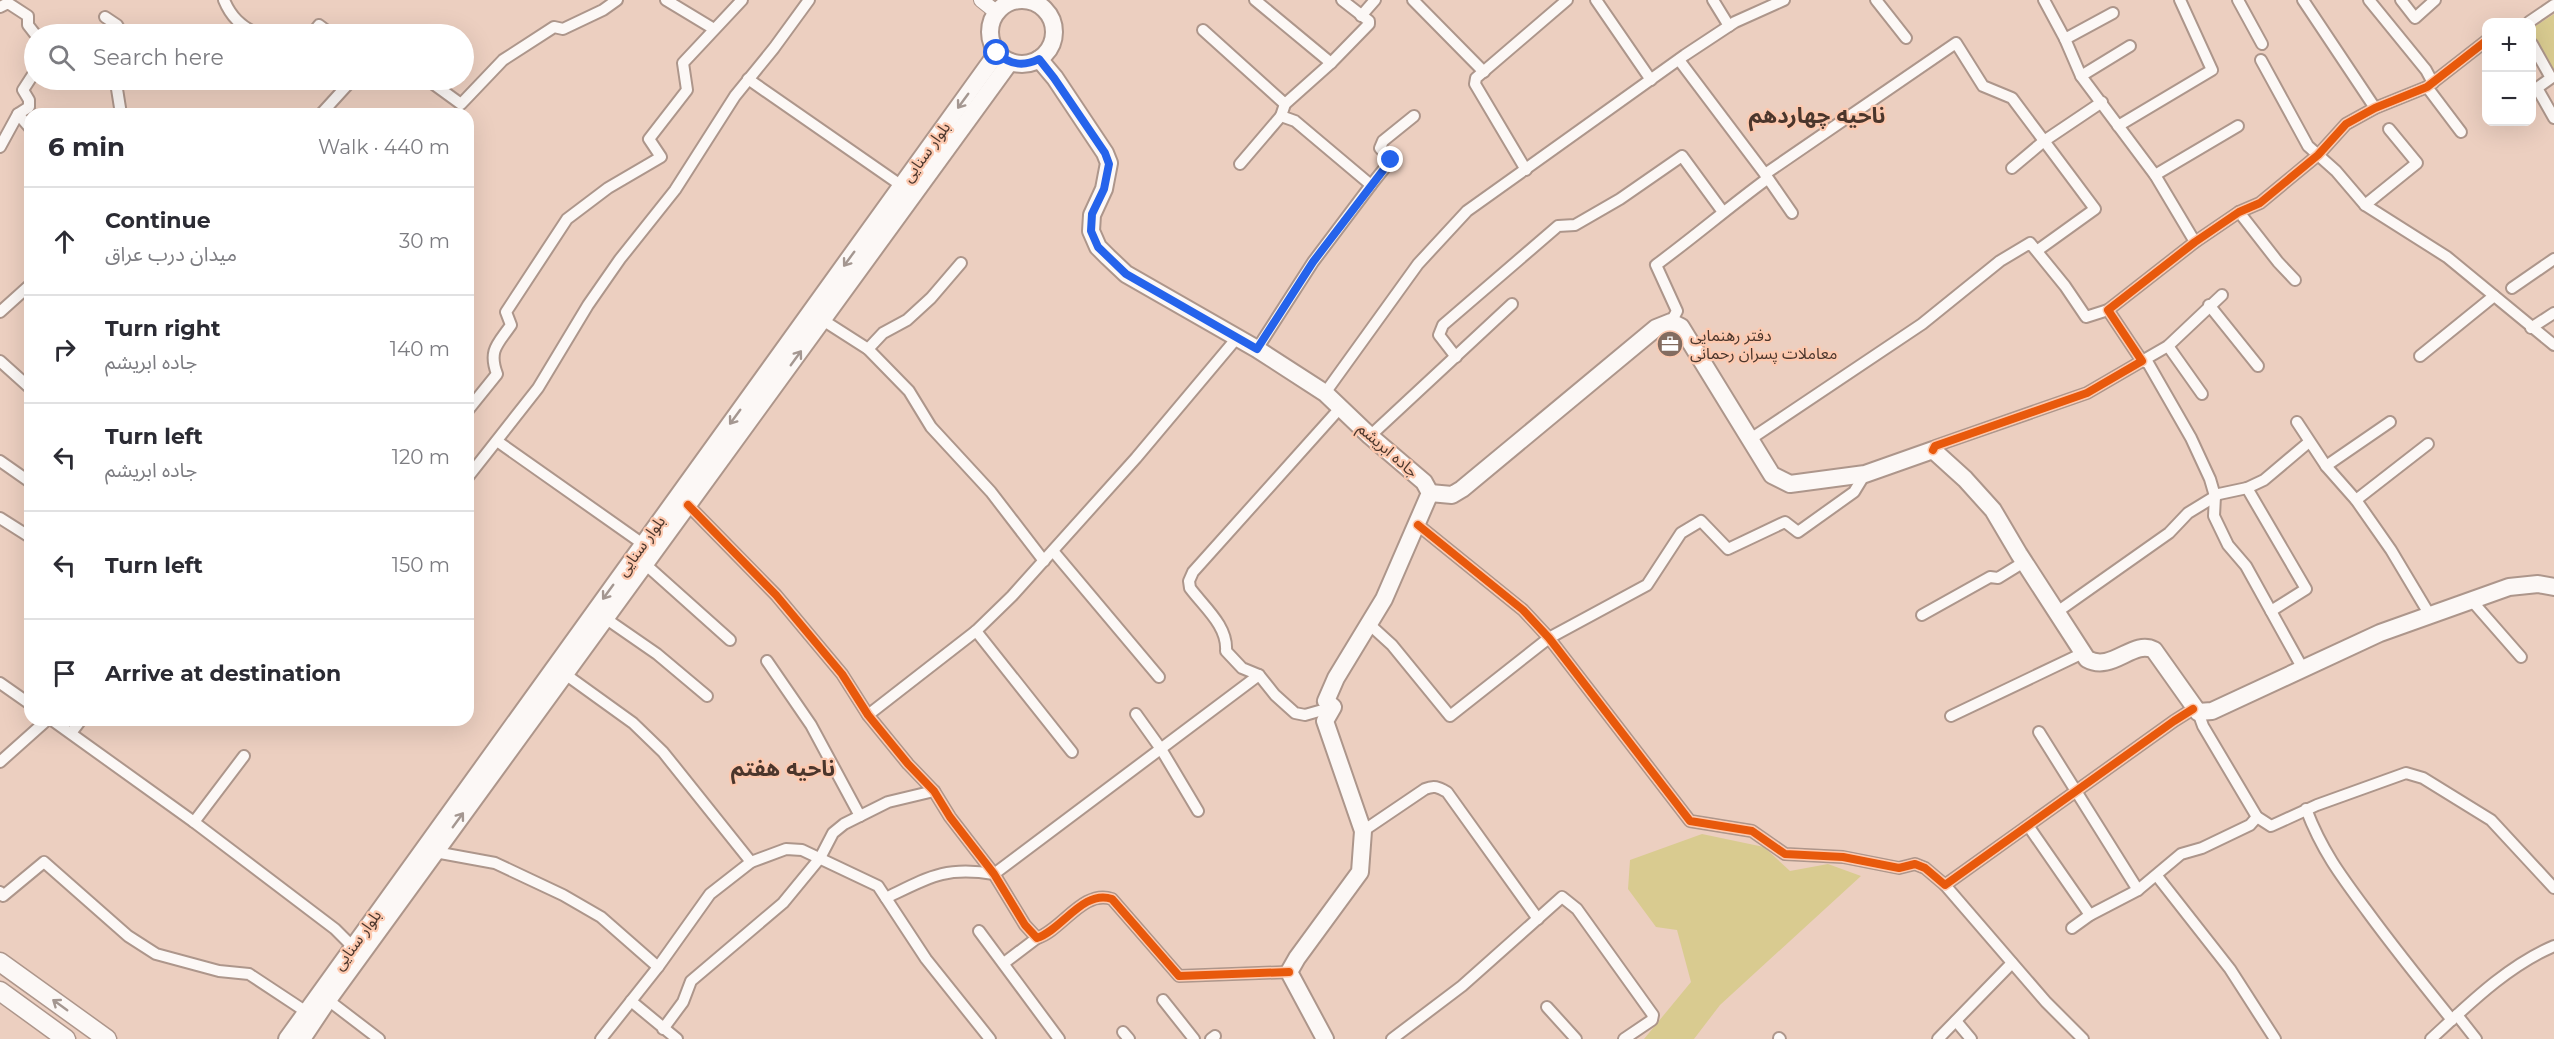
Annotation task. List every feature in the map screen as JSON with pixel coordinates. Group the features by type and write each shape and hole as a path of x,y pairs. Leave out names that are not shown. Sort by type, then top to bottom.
{"main road":[{"path":"1017,0 1041,3 1053,24 1053,40 1050,48 1039,59 1025,64 1003,58 990,37 992,20 996,12 1017,0"},
{"name":"بلوار سنایی","path":"287,1039 643,544 817,317 902,186 1003,58"},
{"name":"بلوار سنایی","path":"302,1039 645,564 817,317 1003,58"},
{"name":"جاده ابریشم","path":"1039,59 1105,153 1109,164 1104,189 1092,214 1091,231 1098,247 1126,274 1257,349 1325,393 1370,436 1424,482 1430,493 1384,599 1336,678 1326,701 1333,707 1324,721 1363,831 1360,872 1296,958 1289,972"},
{"path":"1430,493 1452,495 1462,489 1656,328 1671,322 1681,327 1772,475 1790,484 1865,474 1933,450 1965,479 1993,510 2084,653 2095,663 2110,662 2149,647 2154,650 2195,711 2212,711 2380,633 2431,617 2509,587 2538,584 2554,587"},
{"path":"0,962 107,1039"},
{"path":"1289,972 1325,1039"},
{"path":"0,991 66,1039"}],"street":[{"path":"224,0 228,11 240,24"},
{"path":"474,90 503,60 554,27 563,29 603,10 617,0"},
{"path":"666,0 714,29"},
{"path":"474,403 497,374 493,363 493,352 511,325 506,312 567,219 608,188 661,157 649,138 687,90 683,63 742,0"},
{"path":"474,468 538,388 588,305 620,259 675,190 700,147 748,79 809,0"},
{"path":"981,0 996,12"},
{"path":"1255,0 1331,63"},
{"path":"1240,164 1281,116 1286,104 1369,24 1369,21 1342,0"},
{"path":"1361,16 1375,0"},
{"path":"1413,0 1484,72"},
{"path":"1526,170 1475,84 1476,78 1567,0"},
{"path":"1596,0 1651,80"},
{"path":"1713,0 1729,26"},
{"path":"1325,393 1418,264 1467,211 1729,26 1784,0"},
{"path":"1876,0 1906,38"},
{"path":"2044,0 2065,39 2081,76 2155,175 2195,242"},
{"path":"2118,126 2212,70 2180,0"},
{"path":"2238,0 2262,44"},
{"path":"2302,0 2375,108"},
{"path":"2369,0 2426,70 2430,85 2461,132"},
{"path":"2401,0 2415,18 2435,0"},
{"path":"0,7 8,3 28,16 28,24"},
{"path":"2535,18 2554,5"},
{"path":"2065,39 2113,13"},
{"path":"105,17 116,24"},
{"path":"1203,30 1286,104"},
{"path":"1671,322 1677,311 1656,265 1712,224 1766,176 1956,43 1983,86 2012,98 2095,209 2038,250"},
{"path":"1749,440 1922,324 2000,261 2030,243 2038,250 2086,317 2108,310 2195,242 2240,212 2260,203 2318,155 2346,124 2375,108 2430,85 2482,45"},
{"path":"2081,76 2130,46"},
{"path":"2536,51 2551,78 2537,88 2554,118"},
{"path":"1679,60 1792,213"},
{"path":"2261,60 2308,146 2336,171 2365,205 2447,257 2554,345"},
{"path":"748,79 902,186"},
{"path":"24,88 29,100 27,108"},
{"path":"117,90 120,108"},
{"path":"326,108 343,90"},
{"path":"441,90 460,104 474,90"},
{"path":"2012,168 2044,141 2102,102"},
{"path":"0,147 18,114 24,110"},
{"path":"18,114 24,121"},
{"path":"1281,116 1295,122 1371,185"},
{"path":"1257,349 1313,262 1391,160 1380,148 1383,141 1414,116"},
{"path":"2155,175 2238,126"},
{"path":"2365,205 2417,163 2389,129"},
{"path":"1456,357 1439,335 1443,325 1558,226 1575,225 1620,199 1682,156 1723,212"},
{"path":"2240,212 2278,262 2295,280"},
{"path":"2512,288 2554,259"},
{"path":"868,349 883,333 907,320 931,298 960,263"},
{"path":"0,312 24,290"},
{"path":"1933,450 1935,446 2087,393 2168,346 2222,295"},
{"path":"2420,356 2494,296"},
{"path":"1370,436 1512,304"},
{"path":"2209,305 2258,366"},
{"path":"2108,310 2142,361 2148,363 2168,395 2191,438 2215,496 2214,516 2228,545 2246,566 2303,669"},
{"path":"2531,328 2554,313"},
{"path":"817,317 868,349 909,391 931,427 991,492 1044,561"},
{"path":"868,715 976,631 1044,561 1136,458 1236,339"},
{"path":"2168,346 2202,394"},
{"path":"0,361 24,383"},
{"path":"1333,707 1305,715 1295,712 1275,695 1259,675 1242,668 1226,651 1227,642 1222,629 1190,588 1189,581 1193,572 1341,407"},
{"path":"2297,422 2326,466 2356,500 2391,550 2431,617"},
{"path":"2326,466 2390,422"},
{"path":"497,441 643,544"},
{"path":"2057,612 2169,533 2187,513 2215,496 2247,488 2264,480 2309,442"},
{"path":"2356,500 2428,444"},
{"path":"0,461 24,478"},
{"path":"1369,624 1392,645 1450,716 1549,638 1647,585 1681,533 1701,521 1728,549 1785,522 1798,532 1854,492 1865,474"},
{"path":"2247,488 2306,589 2271,611"},
{"path":"687,505 776,595 842,674 868,715 908,764 934,791 950,817 994,874 1025,925 1037,938"},
{"path":"0,518 24,533"},
{"path":"1418,525 1523,610 1549,638 1690,821 1752,831 1785,854 1843,858 1899,868 1915,864 1925,868 1945,885 2012,963 2083,1039"},
{"path":"1053,551 1159,677"},
{"path":"1922,615 1990,577 1998,578 2024,562"},
{"path":"645,564 730,640"},
{"path":"2472,601 2521,657"},
{"path":"605,618 657,654 706,696"},
{"path":"976,631 1072,752"},
{"path":"1951,716 2084,653"},
{"path":"767,661 811,724 860,816"},
{"path":"565,674 633,723 663,752 751,862"},
{"path":"886,898 929,877 949,871 970,870 994,874 1259,675"},
{"path":"0,683 24,700"},
{"path":"1945,885 2075,792 2195,711 2258,817 2271,826 2306,809 2406,773 2423,778 2491,820 2554,888"},
{"path":"1136,714 1161,749 1198,811"},
{"path":"0,762 40,726"},
{"path":"61,726 194,822 335,929 352,946"},
{"path":"71,733 76,726"},
{"path":"2039,732 2138,890"},
{"path":"194,822 244,756"},
{"path":"1363,831 1425,789 1432,786 1447,792 1538,919"},
{"path":"663,1029 683,1002 692,981 783,903 820,858 834,833 888,802 934,791"},
{"path":"2306,809 2327,858 2384,935 2476,1039"},
{"path":"2072,928 2090,915 2138,890 2181,854 2202,848 2250,825 2258,817"},
{"path":"2029,827 2090,915"},
{"path":"601,1039 658,967 710,894 751,862 786,849 802,850 878,886 926,959 990,1039"},
{"path":"435,852 495,863 562,895 601,917 658,967"},
{"path":"0,892 3,896 45,862 128,936 156,954 219,971 249,974 305,1011"},
{"path":"2157,876 2230,969 2275,1039"},
{"path":"1004,963 1089,901 1103,896 1112,898 1179,976 1289,972"},
{"path":"1392,1039 1462,986 1558,900 1565,898 1577,909 1607,948 1653,1018 1624,1039"},
{"path":"979,931 1059,1039"},
{"path":"2431,1039 2481,993 2538,953 2554,946"},
{"path":"1938,1039 2012,963"},
{"path":"328,1000 379,1039"},
{"path":"1163,1000 1194,1039"},
{"path":"631,1001 677,1039"},
{"path":"1547,1007 1576,1039"},
{"path":"1956,1021 1971,1039"}],"shaded area":[{"path":"2554,14 2554,72 2552,73 2536,43 2536,25"},
{"path":"1702,834 1764,847 1790,871 1828,864 1861,876 1720,1005 1694,1039 1644,1039 1691,982 1677,930 1656,927 1628,889 1630,860"}],"cycle path":[{"path":"1933,450 1935,446 2087,393 2142,361 2108,310 2195,242 2239,212 2260,203 2318,155 2346,124 2375,108 2427,87 2482,44"},
{"path":"688,505 776,595 842,674 868,715 908,764 934,791 950,817 994,874 1025,925 1037,938 1046,934 1082,905 1101,897 1112,899 1179,976 1289,972"},
{"path":"1418,525 1523,610 1549,638 1690,821 1752,831 1785,854 1843,857 1899,868 1915,864 1925,868 1945,885 2193,709"}],"place":[{"name":"دفتر رهنمایی معاملات پسران رحمانی","path":"1670,344"}],"district":[{"name":"ناحیه چهاردهم","path":"1817,115"},
{"name":"ناحیه هفتم","path":"783,768"}],"route":[{"path":"997,53 1017,64 1032,63 1039,59 1105,153 1109,164 1104,189 1092,214 1091,231 1098,247 1126,274 1257,349 1313,262 1391,160"}]}
